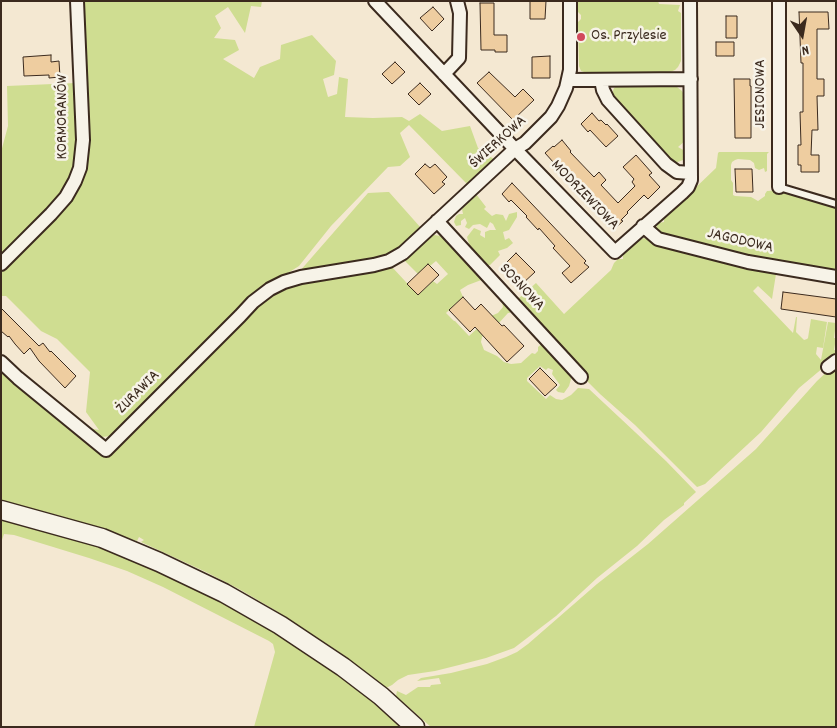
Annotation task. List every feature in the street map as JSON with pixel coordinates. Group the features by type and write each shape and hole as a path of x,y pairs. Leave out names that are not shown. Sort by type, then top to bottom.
{"main road":[{"path":"1,510 102,538 159,562 224,593 280,625 343,667 381,696 415,727"}],"street":[{"name":"KORMORANÓW","path":"1,264 66,197 80,168 83,140 77,1"},
{"name":"MODRZEWIOWA","path":"375,1 615,252 686,189 690,182 691,174"},
{"path":"444,74 459,58 460,13 457,1"},
{"name":"ŚWIERKOWA","path":"301,277 389,261 396,258 515,149 525,143 558,106 568,80 570,1"},
{"path":"601,80 608,100 669,167 677,172 691,174 690,1"},
{"name":"JESIONOWA","path":"779,1 779,187"},
{"path":"568,80 690,79"},
{"name":"SOSNOWA","path":"437,221 580,377"},
{"name":"JAGODOWA","path":"643,226 658,239 748,262 836,277"},
{"name":"ŻURAWIA","path":"1,362 106,450 253,302 270,289 301,277"}],"lane":[{"path":"779,187 836,204"}],"green space":[{"path":"82,1 262,1 261,7 251,6 245,33 228,7 215,16 221,28 214,38 235,40 239,50 223,59 254,78 260,67 280,59 281,45 312,35 336,61 334,75 323,79 328,97 337,94 339,77 348,79 345,117 402,117 409,121 420,114 442,131 470,126 478,148 495,160 467,184 409,125 400,133 410,157 400,166 388,167 331,226 299,266 253,295 113,436 100,437 88,428 99,430 86,412 90,372 57,339 41,331 6,296 1,296 1,271 71,201 80,186 86,170 89,143"},
{"path":"578,1 658,1 659,4 680,5 678,11 681,13 681,61 678,67 670,72 587,73 581,71 579,66 578,22 581,19 581,15 578,12"},
{"path":"76,83 77,159 70,183 54,205 1,258 1,152 8,126 7,86"},
{"path":"619,85 669,85 677,87 682,91 685,97 685,141 678,147 685,151 683,160 675,163 671,161 614,99 612,94 614,88"},
{"path":"719,152 769,152 767,154 767,171 765,172 764,168 759,170 755,168 754,163 750,160 738,159 732,162 731,180 733,183 733,195 735,196 751,197 758,201 765,196 767,191 782,190 836,206 836,273 785,265 690,243 657,232 658,223 664,222 664,218 716,168"},
{"path":"389,192 421,228 407,243 392,253 378,258 346,265 318,267 299,272 368,193"},
{"path":"476,194 486,207 484,209 492,216 496,214 503,215 506,221 509,214 517,212 517,217 509,230 503,232 505,240 509,238 513,243 507,248 498,251 500,255 490,265 486,265 468,252 469,244 467,237 474,228 481,231 480,235 485,238 485,232 496,230 493,224 490,222 487,228 480,224 473,225 469,229 465,227 467,223 465,218 461,221 461,225 456,226 454,222 456,216 463,214 462,209"},
{"path":"434,235 445,238 484,279 460,290 463,297 446,313 469,336 491,316 498,313 503,307 502,302 504,301 510,313 498,324 490,327 482,337 481,342 484,350 497,356 504,362 511,364 521,363 532,353 535,354 538,351 538,347 543,343 571,372 569,386 564,393 558,392 556,390 560,385 552,374 553,370 548,368 546,370 540,366 527,378 527,381 546,399 550,395 562,400 578,388 589,389 666,461 696,492 684,505 597,578 556,616 514,648 459,665 408,675 386,688 342,654 278,612 206,572 141,542 144,540 139,537 137,541 61,516 1,501 1,369 38,402 107,456 256,307 279,290 303,282 392,267 418,295 433,281 437,284 448,274 436,261 430,266 428,264 418,274 404,260 429,237"},
{"path":"644,238 776,274 772,299 758,286 753,291 793,333 797,317 796,332 804,340 808,338 811,319 827,322 823,348 817,347 816,354 821,360 828,322 836,323 834,350 836,350 836,357 799,388 761,432 705,484 697,487 635,425 582,376 526,311 518,299 536,283 564,314 611,270 618,259 623,259 624,254 639,240"},
{"path":"833,366 836,368 836,727 431,727 396,696 397,691 406,695 418,687 430,687 431,685 441,684 439,678 417,681 421,678 487,664 517,652 528,644 597,584 648,544 756,449 817,381"},
{"path":"1,516 85,540 173,574 273,627 339,670 408,727 254,727 275,652 273,644 163,587 127,571 14,535 4,534 1,543"}],"building":[{"path":"530,1 546,1 545,19 530,19"},
{"path":"480,3 494,3 494,35 507,35 507,52 481,50"},
{"path":"433,7 444,19 432,31 420,18"},
{"path":"799,12 828,12 829,29 817,29 817,79 824,79 824,96 817,96 818,130 812,130 811,155 819,155 819,172 801,172 801,165 798,165 798,145 801,145 800,112 803,112 803,63 801,63"},
{"path":"726,16 737,16 737,38 726,38"},
{"path":"716,42 734,42 734,56 716,56"},
{"path":"51,55 51,62 59,61 60,77 49,78 49,75 24,76 23,57"},
{"path":"550,56 550,78 532,78 532,57"},
{"path":"395,62 405,72 392,84 382,74"},
{"path":"489,72 515,97 523,89 534,100 513,120 477,83"},
{"path":"734,79 750,79 751,138 735,138"},
{"path":"420,83 431,94 419,105 408,94"},
{"path":"592,113 599,121 601,120 607,124 618,136 606,147 590,130 588,132 581,124"},
{"path":"562,140 570,152 594,177 599,172 606,180 601,185 618,203 635,186 632,182 634,179 623,167 636,155 652,173 649,175 660,187 648,199 644,195 614,229 562,174 545,153"},
{"path":"425,164 430,168 435,164 447,177 442,182 445,184 434,194 415,174"},
{"path":"735,169 752,169 753,192 736,192"},
{"path":"512,183 586,261 584,263 589,267 571,283 562,273 570,266 553,248 555,246 511,200 509,202 502,194"},
{"path":"516,253 535,272 522,284 504,265"},
{"path":"428,264 439,275 418,295 407,284"},
{"path":"783,292 836,299 836,317 781,309"},
{"path":"463,297 475,310 481,304 524,346 507,362 475,327 470,332 449,310"},
{"path":"1,308 39,346 43,343 76,376 65,388 39,361 30,348 24,354 9,336 1,331"},
{"path":"540,368 557,385 545,396 529,379"}],"place":[{"name":"Os. Przylesie","path":"581,37"}]}
